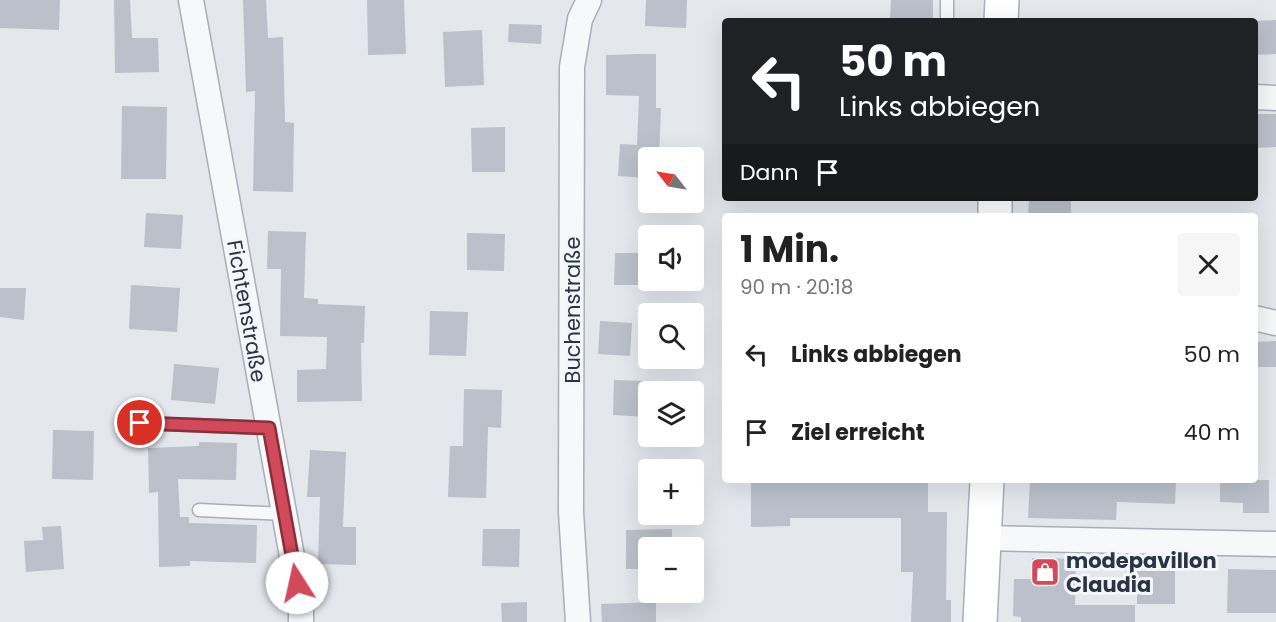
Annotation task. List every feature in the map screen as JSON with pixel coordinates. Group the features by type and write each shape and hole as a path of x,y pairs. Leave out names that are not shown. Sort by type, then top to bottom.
{"street":[{"name":"Fichtenstraße","path":"191,0 269,428 301,622"},
{"name":"Buchenstraße","path":"578,622 571,513 572,67 580,20 589,0"},
{"path":"1001,18 1002,0"},
{"path":"1258,97 1276,98"},
{"path":"1258,319 1276,323"},
{"path":"980,622 987,483"},
{"path":"985,538 1276,544"}],"lane":[{"path":"947,0 947,18"},
{"path":"140,423 269,428"},
{"path":"199,510 284,514"}],"building":[{"path":"0,0 60,0 59,30 0,28"},
{"path":"114,0 130,0 132,38 158,38 159,72 115,73"},
{"path":"243,0 266,0 268,38 283,37 285,122 294,123 293,192 253,191 255,91 246,92"},
{"path":"367,0 404,0 406,54 368,55"},
{"path":"646,0 687,0 686,28 645,26"},
{"path":"891,0 933,0 933,18 890,18"},
{"path":"1276,20 1276,54 1258,55 1258,21"},
{"path":"509,24 542,25 541,44 508,42"},
{"path":"482,30 484,85 445,87 443,32"},
{"path":"656,54 656,108 661,108 659,147 638,147 638,177 618,176 620,144 637,145 639,96 606,95 606,55"},
{"path":"122,106 167,107 166,179 121,179"},
{"path":"1258,114 1276,114 1276,147 1258,148"},
{"path":"505,127 505,172 472,172 471,128"},
{"path":"1029,201 1071,201 1071,213 1028,213"},
{"path":"146,213 183,215 181,249 144,247"},
{"path":"268,231 306,232 304,298 318,299 318,304 365,306 364,343 361,343 362,401 297,402 297,370 326,369 327,337 280,336 281,269 267,269"},
{"path":"467,233 505,234 504,271 467,270"},
{"path":"615,253 638,253 638,285 614,285"},
{"path":"131,285 180,288 177,332 129,329"},
{"path":"0,288 26,288 24,320 0,317"},
{"path":"430,311 468,312 466,356 429,355"},
{"path":"600,321 632,323 630,356 598,354"},
{"path":"1276,341 1276,367 1258,367 1258,342"},
{"path":"174,364 219,368 215,404 171,400"},
{"path":"614,380 648,381 638,381 638,416 613,415"},
{"path":"464,389 502,390 501,428 488,427 486,498 448,497 450,446 463,446"},
{"path":"53,430 94,431 93,480 52,479"},
{"path":"199,442 237,443 236,480 178,479 180,517 189,517 189,523 257,525 256,563 190,561 190,566 159,567 158,492 149,493 148,448 199,446"},
{"path":"310,450 346,452 343,527 356,527 356,565 318,564 320,497 307,497"},
{"path":"1258,480 1269,480 1269,513 1243,513 1243,503 1220,502 1220,483 1258,483"},
{"path":"751,483 928,483 928,512 947,512 946,600 951,600 951,622 911,622 913,572 901,572 901,518 790,518 790,526 751,527"},
{"path":"1030,483 1176,483 1175,504 1117,502 1116,520 1028,518"},
{"path":"61,526 64,569 26,572 24,541 43,540 42,527"},
{"path":"483,529 520,529 519,567 482,566"},
{"path":"672,529 672,537 638,537 638,569 626,569 626,530"},
{"path":"1032,558 1076,559 1075,605 1135,605 1135,622 1021,622 1021,617 1013,616 1014,579 1031,579"},
{"path":"1228,569 1276,570 1276,613 1227,613"},
{"path":"1137,571 1175,571 1175,604 1137,604"},
{"path":"527,602 527,622 502,622 501,603"},
{"path":"656,603 656,622 602,622 601,604"}],"place":[{"name":"modepavillon Claudia","path":"1045,572"}],"route":[{"path":"140,423 269,428 297,583"}]}
